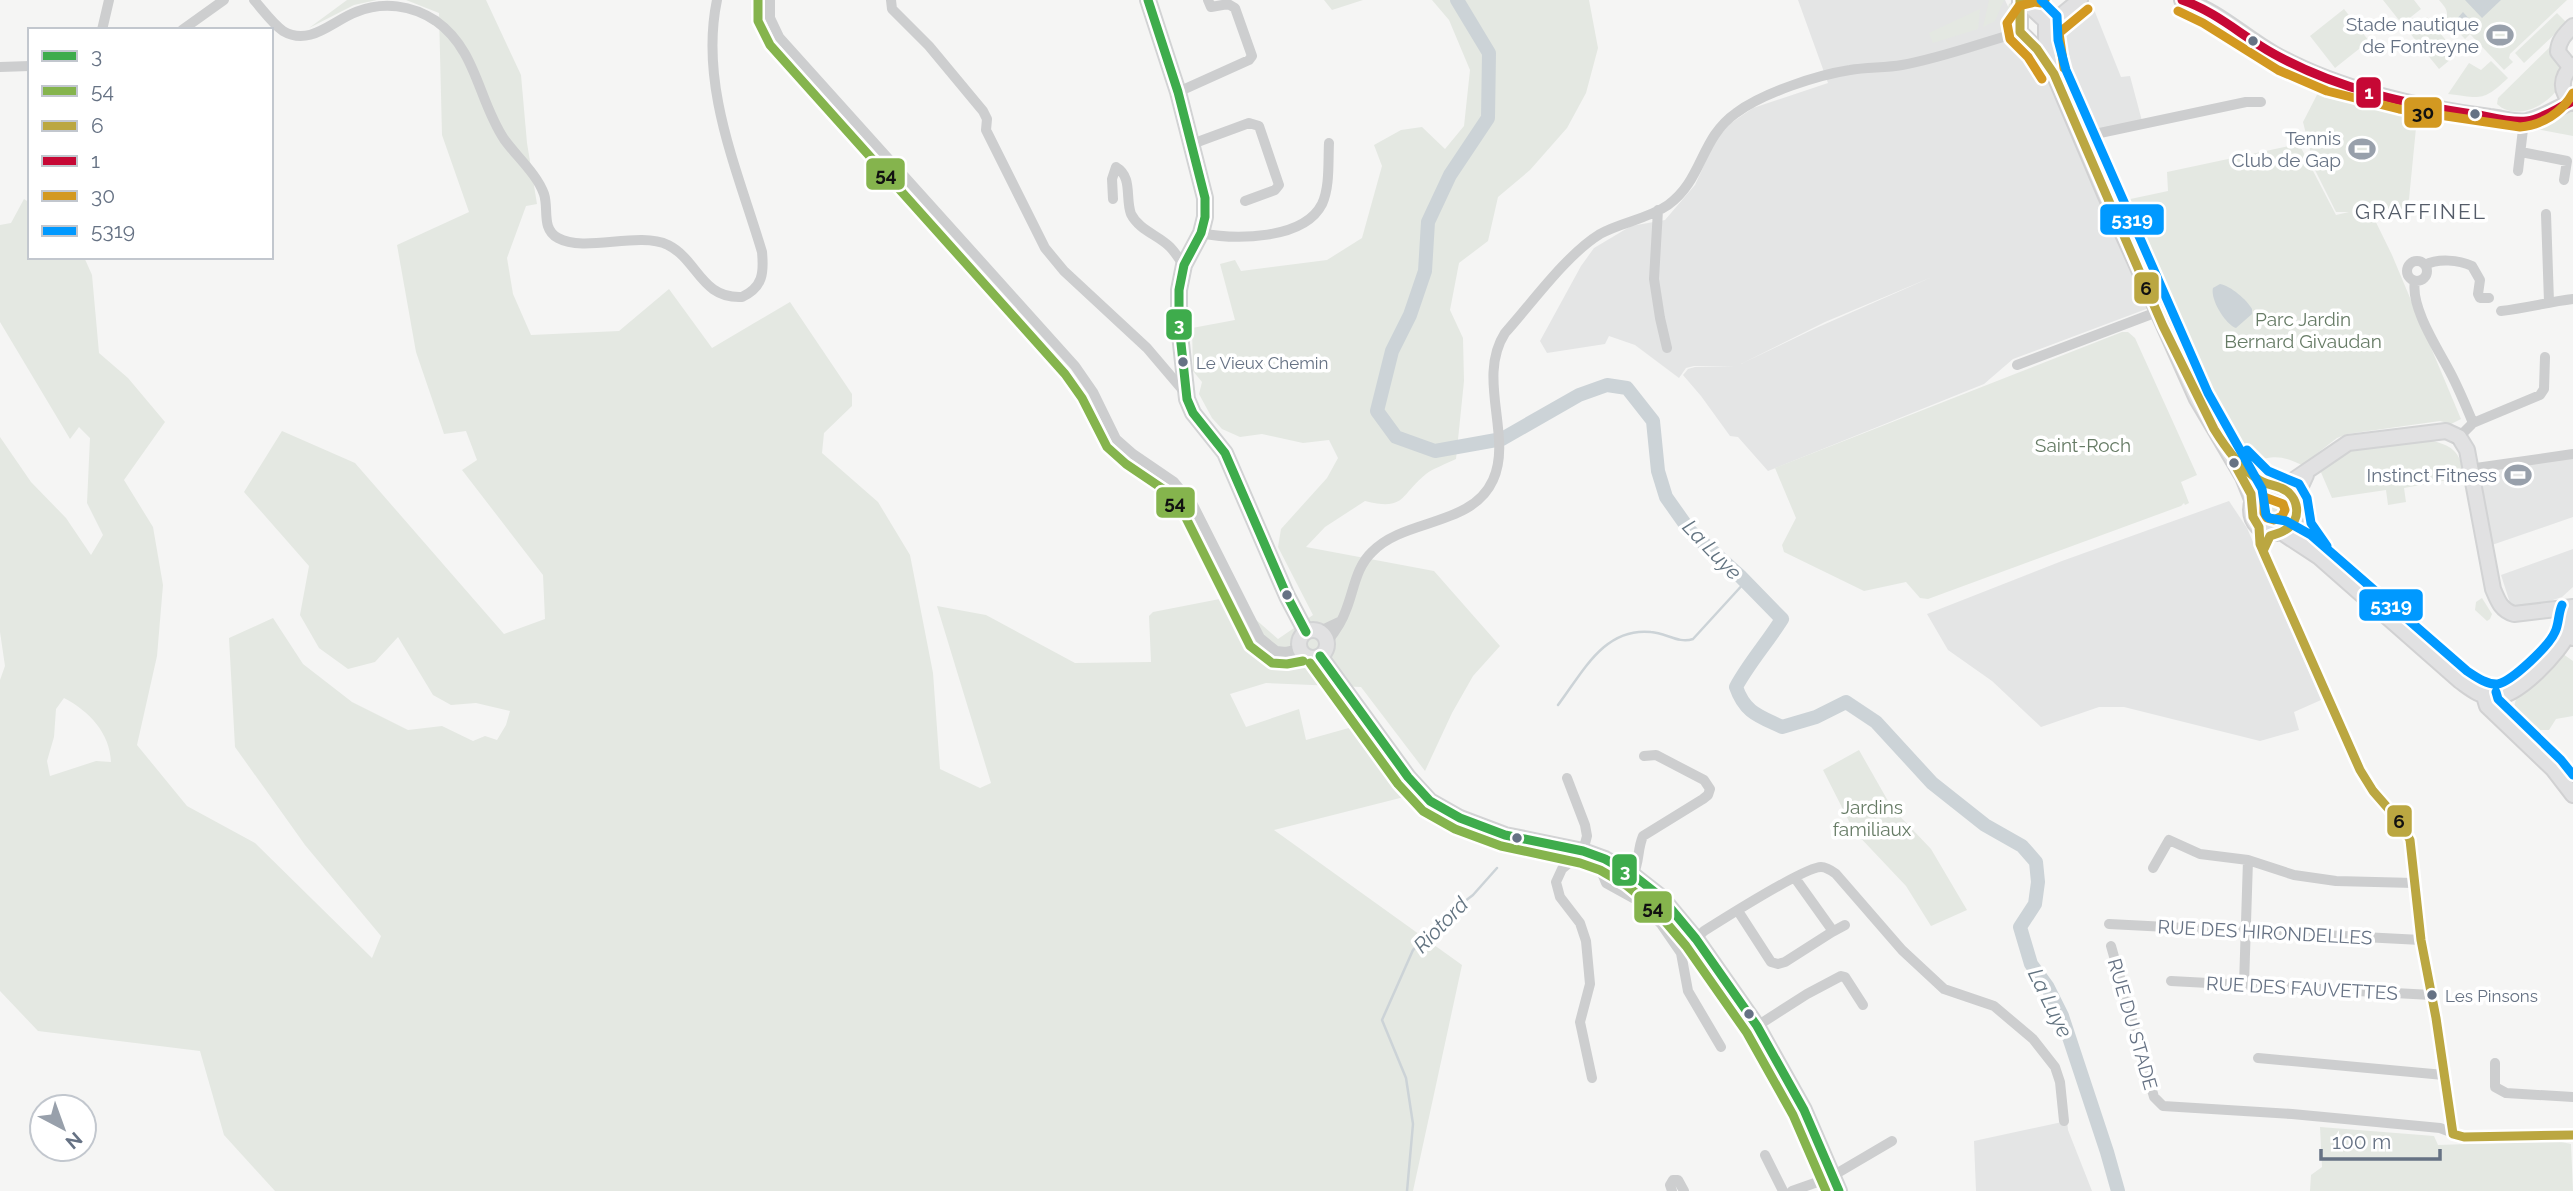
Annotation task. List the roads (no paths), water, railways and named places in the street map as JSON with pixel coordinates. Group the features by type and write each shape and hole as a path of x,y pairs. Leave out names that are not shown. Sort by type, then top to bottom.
{"street":[{"path":"102,28 108,0"},
{"path":"185,28 224,0"},
{"path":"254,0 282,30 298,36 313,34 354,13 377,7 394,5 409,8 430,18 448,31 469,58 503,137 544,192 548,225 555,236 571,242 657,241 674,248 720,295 742,297 759,284 764,269 762,252 715,90 712,52 718,0"},
{"path":"771,0 770,18 779,37 1075,366 1093,392 1116,439 1184,492 1203,520 1226,573 1265,644 1281,652 1300,649"},
{"path":"891,0 892,9 929,46 984,111 987,119 986,130 1045,248 1064,271 1147,348 1187,395"},
{"path":"1148,0 1178,92 1205,198 1205,217 1184,265 1179,290 1179,325 1187,395 1194,413 1225,453 1287,596 1317,635 1327,647 1320,656 1308,657 1300,649 1299,641 1317,635 1342,619 1362,563 1371,552 1390,538 1470,506 1490,487 1499,456 1494,363 1499,343 1505,333 1575,255 1591,241 1608,230 1654,212 1676,198 1690,182 1708,144 1737,112 1825,75 1902,65 2023,31 2039,40 2043,23 2066,0"},
{"path":"1178,92 1249,60 1252,56 1235,8 1228,4 1211,7 1208,0"},
{"path":"2022,0 2043,23 2054,74 2197,399 2243,477 2253,502 2253,517 2319,557 2446,670 2484,695 2494,697 2512,693 2552,657 2570,631 2573,609 2514,614 2506,611 2497,599 2469,465 2457,439"},
{"path":"2022,0 2023,31 2054,74"},
{"path":"2043,23 2080,0"},
{"path":"2182,0 2216,13 2253,41 2286,60 2335,81 2388,96 2474,115 2524,121 2567,104 2562,87"},
{"path":"2023,31 2025,16 2043,23"},
{"path":"2388,96 2521,115 2532,113 2550,103 2562,87 2564,76 2572,64 2558,52 2560,40 2572,28"},
{"path":"0,67 28,66"},
{"path":"2081,137 2246,102 2261,102"},
{"path":"2518,171 2524,121"},
{"path":"1192,144 1248,122 1258,126 1279,185 1275,190 1245,201"},
{"path":"1200,233 1213,236 1281,234 1309,219 1322,204 1325,193 1329,144"},
{"path":"2521,152 2567,161 2564,180"},
{"path":"1113,199 1112,179 1116,167 1124,172 1129,205 1136,221 1170,246 1184,265"},
{"path":"1654,212 1654,279 1667,348"},
{"path":"2546,214 2549,302"},
{"path":"2415,281 2409,277 2408,266 2418,261 2425,265 2437,261 2460,262 2472,266 2480,280 2480,298 2489,298"},
{"path":"2415,281 2425,276 2425,265"},
{"path":"2415,281 2414,292 2435,346 2473,423"},
{"path":"2501,311 2528,309 2549,302 2573,299"},
{"path":"2017,365 2139,322 2157,312"},
{"path":"2457,439 2473,423 2540,395 2544,389 2545,357"},
{"path":"2253,502 2260,492 2308,472 2348,443 2427,432 2457,439"},
{"path":"2223,444 2254,477 2295,499"},
{"path":"2469,465 2573,454"},
{"path":"2308,472 2295,499 2296,517 2302,533 2319,557"},
{"path":"2296,517 2290,527 2271,530 2259,538 2360,769 2410,840 2421,940 2453,1134"},
{"path":"2549,611 2558,615 2570,631"},
{"path":"2552,657 2573,647"},
{"path":"1320,656 1408,777 1430,801 1460,818 1497,832 1530,842 1583,851 1605,859 1633,875 1661,897 1696,939 1757,1026 1804,1110 1839,1191"},
{"path":"2484,695 2487,706 2553,769 2573,795"},
{"path":"1633,875 1639,863 1643,836 1703,799 1710,789 1704,780 1656,755 1644,756"},
{"path":"1567,778 1587,836 1583,851 1562,869 1556,882 1560,897 1580,923 1587,941 1590,984 1580,1022 1592,1078"},
{"path":"2152,868 2169,840 2200,854 2248,860 2294,875 2336,881 2414,883"},
{"path":"1605,859 1602,873 1606,883 1635,899 1661,924 1681,953 1688,991 1721,1046"},
{"path":"2244,985 2248,860"},
{"path":"1696,939 1704,931 1795,878 1819,867 1836,874 1902,950 1944,989 1994,1006 2018,1025 2055,1067 2060,1082 2064,1121"},
{"path":"1795,878 1832,932"},
{"path":"1738,911 1772,962 1778,964 1845,925"},
{"name":"RUE DES HIRONDELLES","path":"2109,924 2421,940"},
{"name":"RUE DU STADE","path":"2111,946 2154,1097 2159,1104 2433,1127 2464,1137 2573,1135"},
{"path":"1757,1026 1841,976 1863,1005"},
{"name":"RUE DES FAUVETTES","path":"2171,981 2432,995"},
{"path":"2258,1058 2444,1075"},
{"path":"2495,1063 2495,1087 2505,1093 2573,1097"},
{"path":"1792,1191 1833,1175 1892,1141"},
{"path":"1765,1155 1783,1191"},
{"path":"1672,1191 1670,1185 1673,1180 1678,1180 1684,1191"}],"waterway":[{"name":"La Luye","path":"1457,0 1489,53 1488,118 1450,175 1428,222 1425,271 1410,315 1392,351 1377,411 1396,437 1435,451 1502,439 1579,395 1607,385 1627,388 1653,421 1658,471 1666,497 1690,531 1782,619 1736,687 1748,708 1782,727 1816,717 1846,702 1876,722 1932,783 1985,825 2022,846 2036,862 2038,882 2035,904 2020,927 2031,964 2047,986 2062,1016 2118,1191"},
{"path":"1558,705 1586,666 1608,644 1635,632 1651,632 1683,640 1693,639 1746,581"},
{"name":"Riotord","path":"1407,1191 1413,1124 1406,1078 1382,1020 1413,950 1452,911 1473,895 1497,868"}],"place":[{"name":"Stade nautique de Fontreyne","path":"2500,35"},
{"name":"Tennis Club de Gap","path":"2362,149"},
{"name":"Le Vieux Chemin","path":"1183,362"},
{"name":"Instinct Fitness","path":"2518,475"},
{"name":"Les Pinsons","path":"2432,995"}],"district":[{"name":"GRAFFINEL","path":"2421,212"}],"park label":[{"name":"Parc Jardin Bernard Givaudan","path":"2303,330"},
{"name":"Saint-Roch","path":"2083,445"},
{"name":"Jardins familiaux","path":"1872,818"}]}
